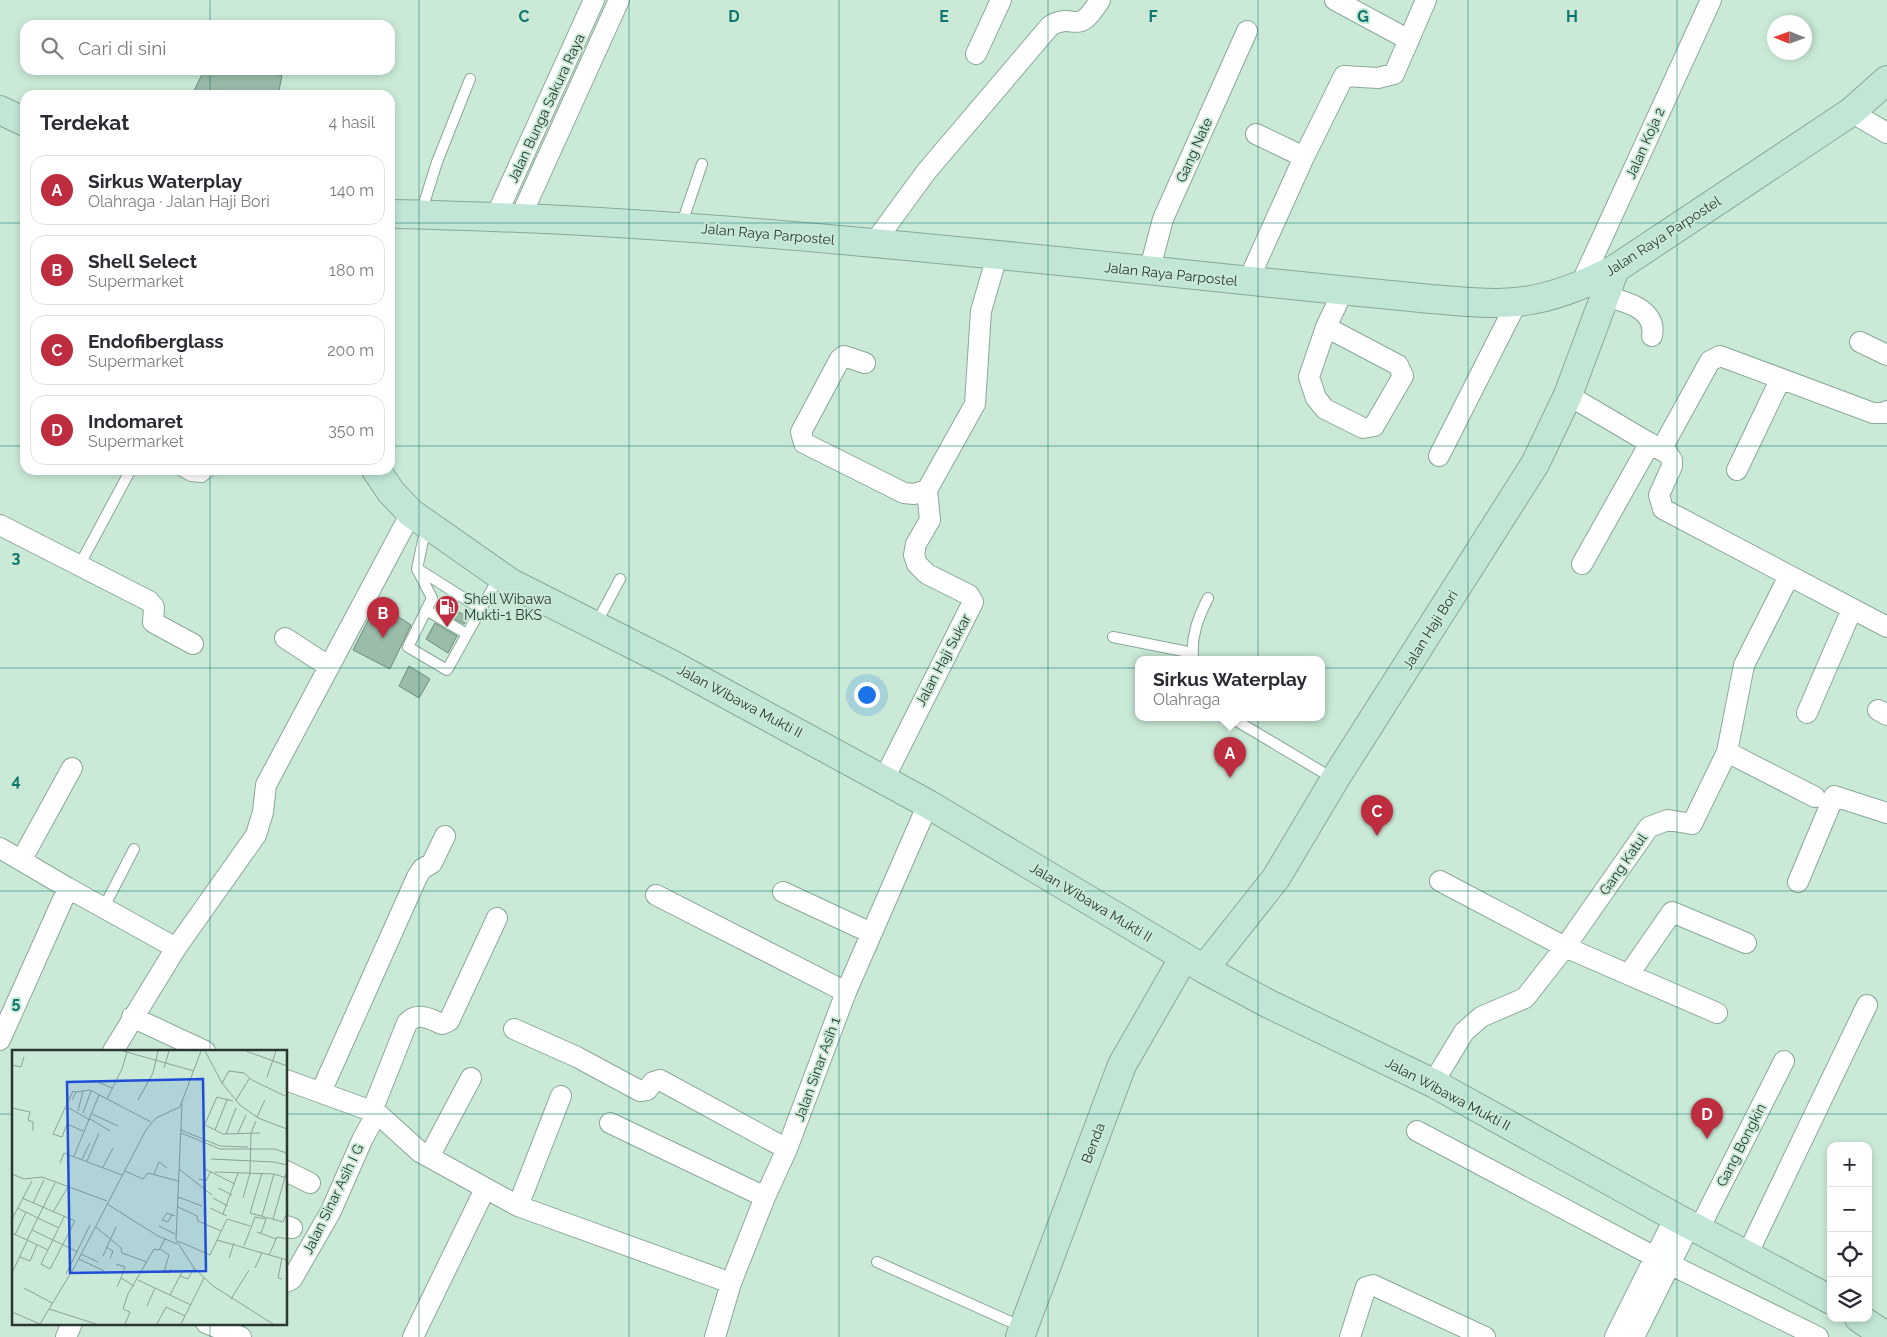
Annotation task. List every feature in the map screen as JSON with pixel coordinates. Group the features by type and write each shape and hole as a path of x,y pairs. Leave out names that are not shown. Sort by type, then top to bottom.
{"main road":[{"name":"Jalan Raya Parpostel","path":"395,214 509,216 681,227 874,243 1343,291 1494,304 1517,302 1592,291 1615,269 1851,112 1887,80"},
{"path":"0,110 20,120"},
{"name":"Jalan Haji Bori","path":"1194,963 1276,878 1335,779 1535,464 1568,395 1592,291"},
{"name":"Jalan Wibawa Mukti II","path":"379,475 391,492 418,518 499,576 884,779 1194,963 1267,1003 1433,1083 1688,1224 1827,1298"},
{"name":"Benda","path":"1022,1332 1122,1065 1194,963"},
{"path":"1865,1322 1887,1336"}],"street":[{"name":"Jalan Bunga Sakura Raya","path":"509,216 574,46 594,0"},
{"name":"Jalan Bunga Sakura Raya","path":"509,216 595,53 619,0"},
{"path":"976,54 1001,0"},
{"path":"874,243 926,172 1050,26 1056,23 1079,23 1087,20 1100,0"},
{"path":"1335,0 1409,40"},
{"path":"1248,282 1304,157 1344,76 1378,78 1394,74 1426,0"},
{"name":"Jalan Koja 2","path":"1592,291 1710,0"},
{"name":"Gang Nate","path":"1149,272 1163,219 1247,31"},
{"path":"574,46 595,53"},
{"path":"1851,112 1887,133"},
{"path":"1256,134 1304,157"},
{"path":"865,363 848,356 844,356 840,360 801,432 804,443 904,493 914,494 927,490 975,404 981,311 997,256"},
{"path":"1326,328 1398,365 1403,376 1374,426 1363,428 1325,409 1316,398 1309,377 1326,328 1343,291"},
{"path":"1592,291 1638,308 1650,318 1654,327 1652,336"},
{"path":"1439,456 1517,302"},
{"path":"1860,342 1887,355"},
{"path":"1582,564 1710,361 1715,358 1720,356 1780,380 1873,413 1887,411"},
{"path":"1737,470 1780,380"},
{"path":"1568,395 1656,446 1672,460 1672,466 1659,495 1663,509 1887,627"},
{"name":"Jalan Haji Sukar","path":"884,779 973,602 969,595 927,574 917,564 914,555 916,544 930,520 927,490"},
{"path":"114,1050 132,1017 176,948 256,836 263,812 266,785 328,666 418,518"},
{"path":"0,525 152,603 153,622 192,644"},
{"name":"Gang Katul","path":"1433,1083 1464,1032 1481,1017 1525,998 1565,947 1650,827 1668,820 1692,824 1727,752 1744,665 1789,576"},
{"path":"1808,713 1852,609"},
{"path":"285,638 328,666"},
{"path":"1727,752 1815,797"},
{"path":"22,859 72,768"},
{"path":"1798,882 1834,796 1887,813"},
{"name":"Jalan Sinar Asih 1","path":"716,1337 731,1284 765,1197 787,1149 846,992 928,804"},
{"path":"321,1092 417,877 422,870 432,863 445,836"},
{"path":"0,848 176,948"},
{"path":"1440,881 1565,947 1717,1013"},
{"path":"0,1040 68,888"},
{"path":"783,892 871,933"},
{"path":"656,896 846,992"},
{"path":"1629,974 1672,912 1746,943"},
{"name":"Jalan Sinar Asih I G","path":"288,1281 292,1279 314,1241 374,1112 407,1023 417,1016 424,1016 442,1024 449,1021 497,918"},
{"path":"1747,1255 1867,1005"},
{"path":"132,1017 203,1050"},
{"path":"514,1029 577,1057 640,1091 647,1090 652,1082 660,1080 787,1149"},
{"name":"Gang Bongkin","path":"1662,1260 1688,1224 1784,1061"},
{"path":"429,1158 471,1078"},
{"path":"288,1081 374,1112 429,1158 518,1206 731,1284"},
{"path":"518,1206 561,1096"},
{"path":"610,1123 765,1197"},
{"path":"1417,1131 1662,1260 1818,1337"},
{"path":"288,1172 310,1183"},
{"path":"413,1337 485,1189"},
{"path":"1615,1337 1662,1260"},
{"path":"1634,1337 1662,1260"},
{"path":"1350,1337 1366,1287 1373,1284 1484,1337"},
{"path":"66,1337 72,1324"},
{"path":"208,1324 241,1337"},
{"path":"245,1337 253,1324"}],"lane":[{"path":"421,214 438,162 470,80"},
{"path":"681,227 702,164"},
{"path":"79,566 128,475"},
{"path":"189,475 202,477 205,475"},
{"path":"418,518 417,569 432,598 408,647 447,670 499,576"},
{"path":"417,569 481,609"},
{"path":"595,625 620,579"},
{"path":"1113,636 1193,656 1193,638 1198,619 1208,598"},
{"path":"426,610 467,634"},
{"path":"1237,721 1335,779"},
{"path":"104,907 134,849"},
{"path":"877,1262 1022,1332"}],"building":[{"path":"202,75 282,76 279,90 194,90"},
{"path":"377,603 411,625 390,669 353,650"},
{"path":"444,604 468,617 464,624 441,611"},
{"path":"435,623 457,636 448,653 426,639"},
{"path":"409,666 430,679 419,698 399,686"}],"place":[{"name":"Shell Wibawa Mukti-1 BKS","path":"447,628"},
{"name":"Shell Select","path":"383,638"},
{"name":"Sirkus Waterplay","path":"1230,778"},
{"name":"Endofiberglass","path":"1377,836"},
{"name":"Indomaret","path":"1707,1139"}]}
